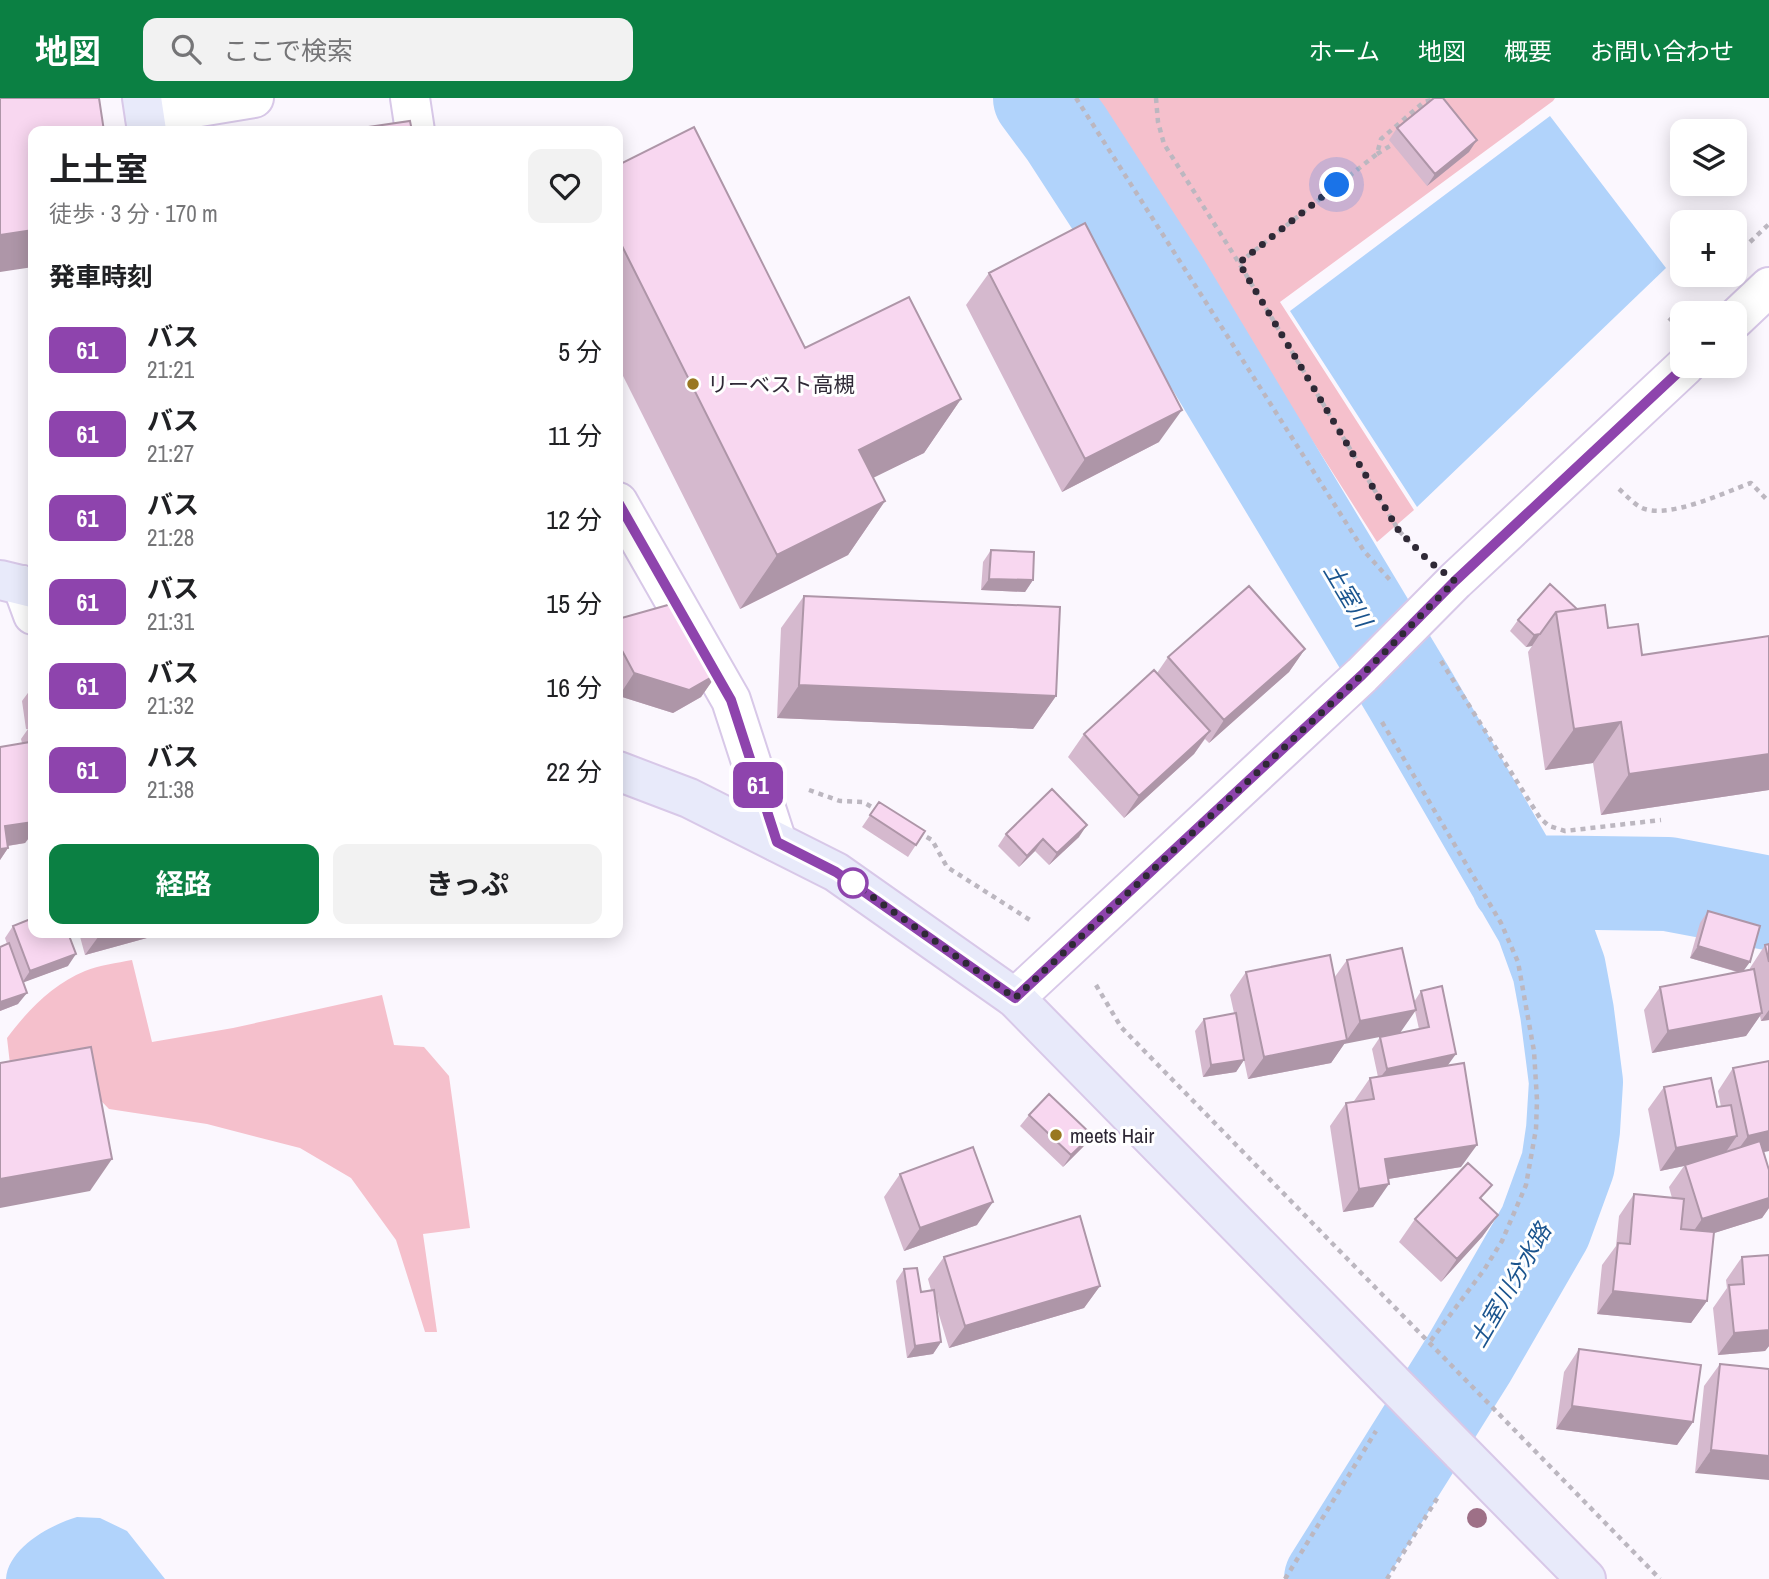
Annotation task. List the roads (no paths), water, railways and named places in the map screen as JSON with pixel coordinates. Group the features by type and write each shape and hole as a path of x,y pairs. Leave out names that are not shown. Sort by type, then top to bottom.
{"street":[{"path":"145,115 254,98"},
{"path":"410,98 414,126"},
{"path":"1747,308 1769,288"},
{"path":"1015,998 1672,378"},
{"path":"623,511 731,700 777,842"},
{"path":"623,773 690,798 836,872 1015,998 1586,1579"}],"water":[{"path":"1550,116 1666,268 1417,507 1290,311"},
{"path":"77,1517 100,1518 127,1531 165,1579 6,1579 14,1557 32,1539"}],"waterway":[{"name":"土室川","path":"1040,98 1066,133 1162,281 1409,692 1542,922 1559,969 1576,1082 1568,1164 1545,1227 1470,1357 1331,1579"},
{"name":"土室川","path":"1518,882 1668,884 1769,903"}],"place":[{"name":"リーベスト高槻","path":"693,384"},
{"name":"meets Hair","path":"1056,1135"}],"water label":[{"name":"土室川分水路","path":"1510,1285"}]}
